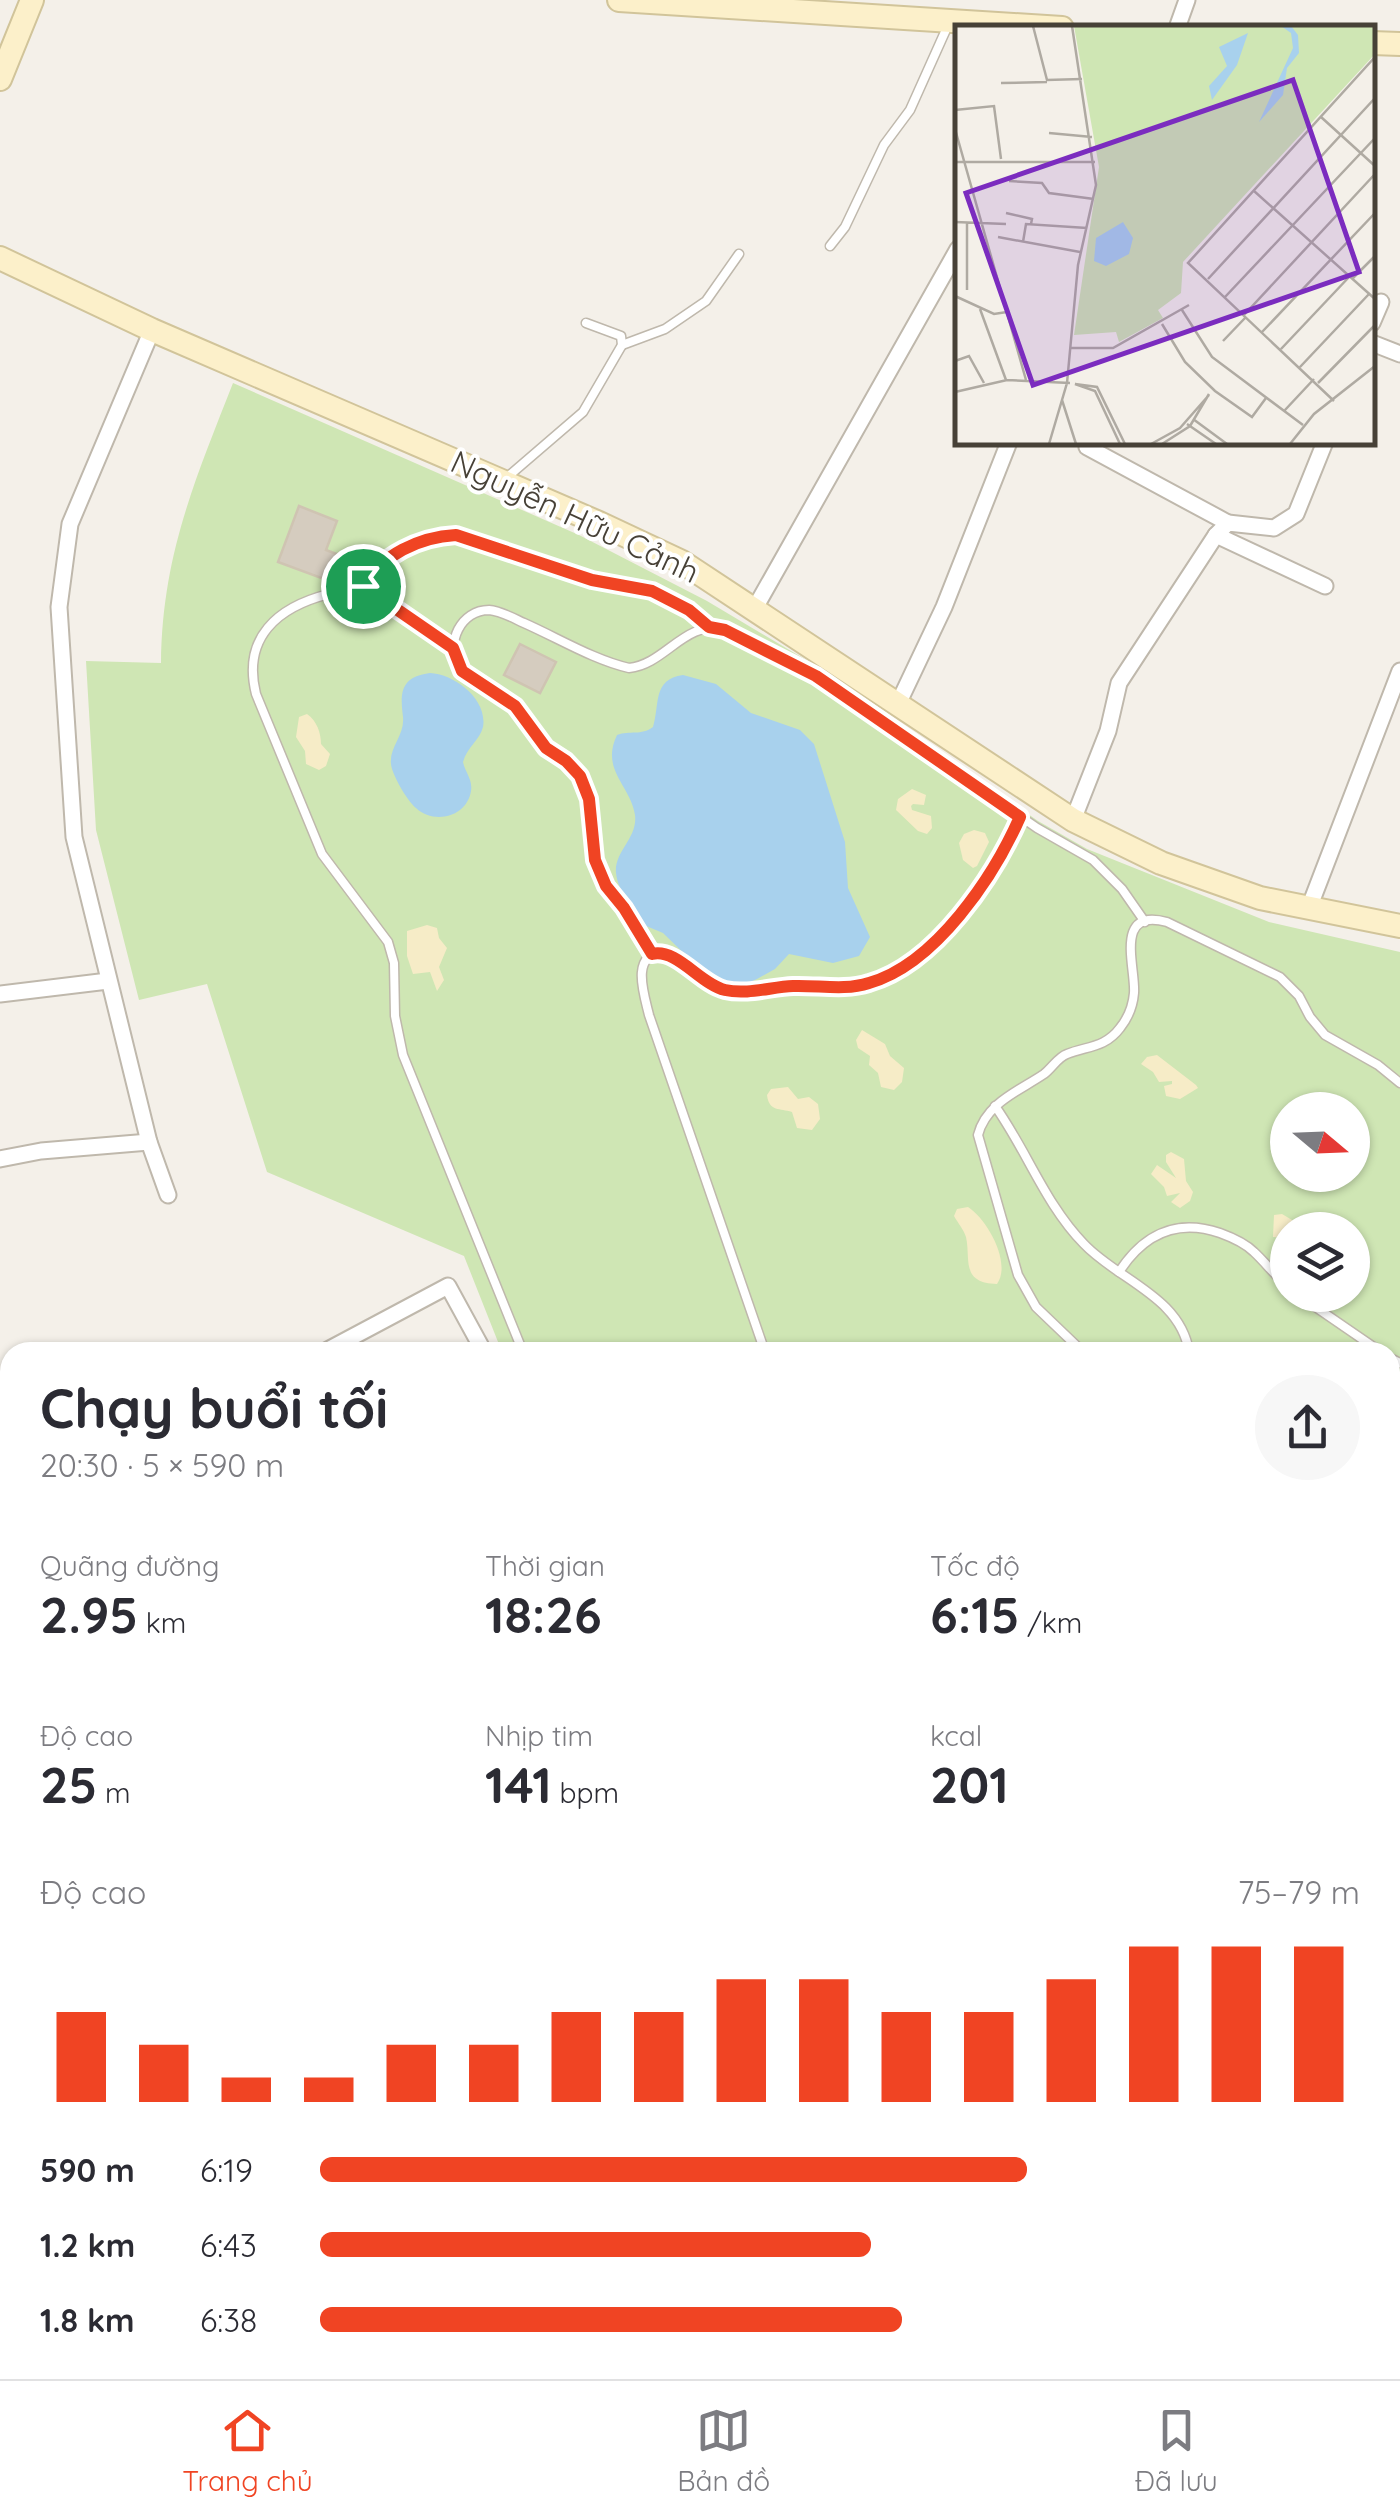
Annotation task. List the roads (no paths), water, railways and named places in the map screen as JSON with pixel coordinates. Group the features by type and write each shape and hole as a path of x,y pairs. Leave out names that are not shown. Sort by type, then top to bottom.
{"street":[{"path":"0,79 32,0"},
{"path":"620,0 1025,25"},
{"path":"1179,25 1187,0"},
{"path":"1375,43 1400,44"},
{"name":"Nguyễn Hữu Cảnh","path":"0,258 152,330 650,546 755,608 1073,820 1161,863 1260,898 1400,926"},
{"path":"755,608 955,259"},
{"path":"1375,316 1381,302"},
{"path":"152,330 70,524 59,607 74,838 150,1142 168,1195"},
{"path":"1375,344 1400,354"},
{"path":"898,704 944,607 1007,445"},
{"path":"1087,448 1228,523 1274,528 1296,514 1324,445"},
{"path":"1073,820 1108,731 1119,684 1228,523"},
{"path":"1216,536 1325,586"},
{"path":"1309,908 1400,671"},
{"path":"0,994 108,980"},
{"path":"0,1159 150,1142"},
{"path":"343,1342 448,1286 479,1342"}],"lane":[{"path":"830,246 845,227 884,145 910,110 951,19"},
{"path":"622,345 665,329 706,301 739,254"},
{"path":"501,482 583,412 622,345 621,336 586,323"},
{"path":"520,1342 403,1055 395,1016 394,962 388,942 322,854 254,686 255,648 268,626 314,600 363,586 374,569 392,556 434,538 456,535 592,580 652,591 689,610 709,627 725,630 816,676 1020,817 1105,870 1145,922"},
{"path":"363,586 453,648"},
{"path":"652,954 606,886 595,860 589,799 580,776 546,748 515,706 462,671 453,648 455,635 466,619 491,610 629,668 643,666 681,638 709,627"},
{"path":"762,1342 649,1015 642,974 644,962 652,954 668,954 710,984 741,992 795,986 844,988 885,978 912,960 970,902 998,862 1020,817"},
{"path":"1073,1342 1036,1307 1011,1259 978,1143 983,1120 995,1106 1041,1076 1064,1055 1094,1048 1122,1026 1134,992 1130,941 1133,932 1145,922 1167,922 1280,977 1325,1035 1378,1065 1400,1084"},
{"path":"995,1106 1062,1219 1087,1248 1171,1312 1184,1330 1187,1342"},
{"path":"1119,1272 1133,1252 1150,1238 1161,1231 1186,1227 1217,1232 1244,1244 1270,1269"},
{"path":"1323,1312 1366,1342"}],"water":[{"path":"430,673 459,683 475,698 483,717 481,732 463,762 471,783 468,800 457,812 440,817 423,813 413,805 396,779 391,762 403,724 404,688 413,678"},
{"path":"683,675 716,684 751,713 800,730 814,744 845,842 848,888 870,937 859,956 833,963 789,954 775,969 757,979 731,984 700,969 663,933 639,923 616,873 616,865 633,831 635,815 614,768 613,747 617,735 653,727 662,687 673,677"}]}
